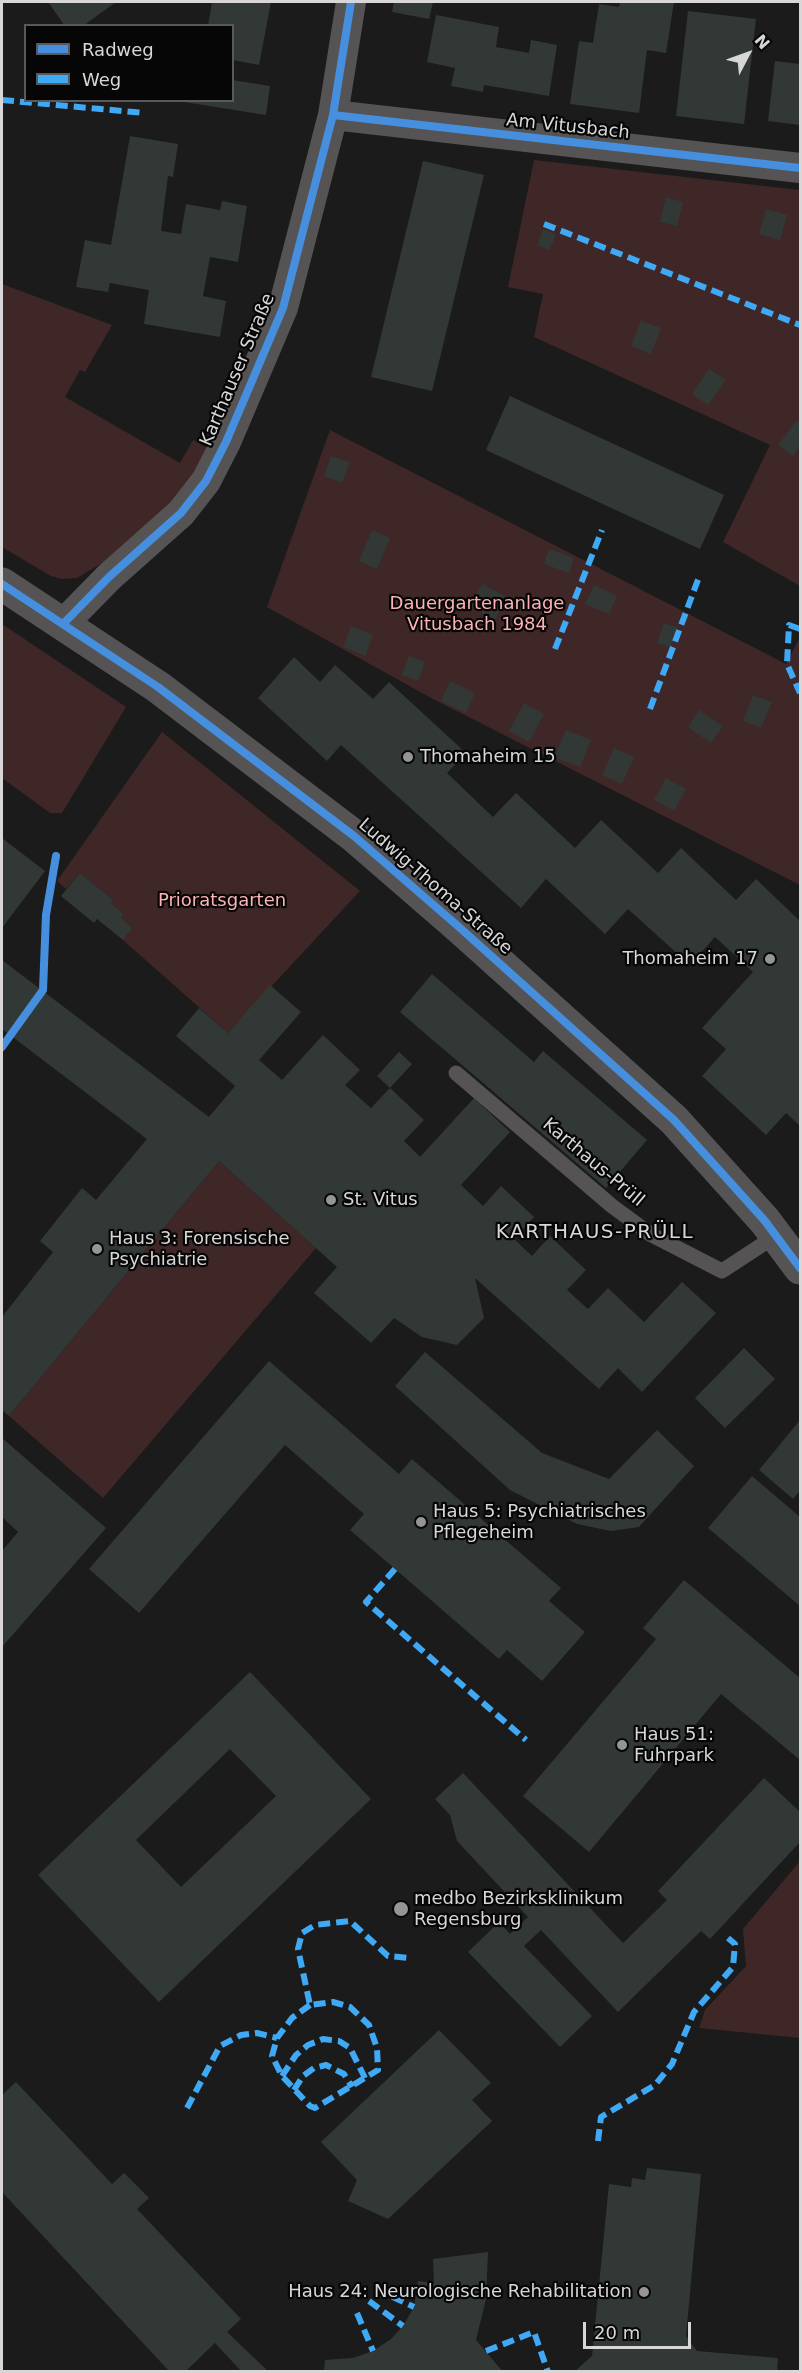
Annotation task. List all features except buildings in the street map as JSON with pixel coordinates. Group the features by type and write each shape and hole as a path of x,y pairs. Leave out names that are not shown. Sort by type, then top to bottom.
{"street":[{"name":"Karthauser Straße","path":"64,623 109,577 182,513 206,481 231,432 283,308 333,115 351,2"},
{"name":"Am Vitusbach","path":"333,115 801,168"},
{"name":"Ludwig-Thoma-Straße","path":"2,584 158,687 354,836 674,1120 717,1164 777,1235 801,1268"}],"lane":[{"name":"Karthaus-Prüll","path":"456,1072 612,1206 650,1234 722,1271 777,1235"}],"green space":[{"path":"534,160 800,190 800,586 723,542 770,445 534,337 543,294 508,287"},
{"path":"2,284 112,325 85,372 80,370 65,397 180,463 193,440 209,449 185,491 109,559 77,578 62,579 51,576 2,547"},
{"name":"Dauergartenanlage Vitusbach 1984","path":"330,430 786,664 800,637 800,885 433,699 267,607"},
{"path":"2,624 126,707 62,813 50,813 2,778"},
{"name":"Prioratsgarten","path":"162,732 360,891 228,1033 123,940 133,928 121,918 124,914 111,903 113,900 80,873 66,889 57,881"},
{"path":"219,1161 316,1248 103,1498 9,1416"},
{"path":"800,1861 800,2038 699,2028 705,2010 746,1966 743,1929"}],"marked path":[{"path":"2,100 144,113"},
{"path":"544,224 800,325"},
{"path":"555,649 602,530"},
{"path":"650,709 699,577"},
{"path":"800,629 789,625 787,664 800,693"},
{"path":"395,1569 366,1602 526,1740"},
{"path":"310,2005 292,2018 277,2038 272,2056 282,2076 310,2106 315,2108 378,2070 377,2048 369,2025 350,2007 333,2002 310,2005 298,1949 302,1933 315,1925 350,1921 388,1956 409,1958"},
{"path":"598,2141 601,2117 655,2085 672,2064 694,2012 733,1967 735,1944 728,1938"},
{"path":"187,2108 220,2046 241,2035 257,2033 277,2038"},
{"path":"282,2076 296,2055 308,2045 323,2039 339,2041 350,2048 365,2078"},
{"path":"294,2090 303,2076 314,2068 326,2065 344,2074 352,2087"},
{"path":"376,2289 414,2307"},
{"path":"369,2301 403,2326"},
{"path":"357,2313 373,2351"},
{"path":"486,2351 534,2332 548,2372"}],"cycle path":[{"path":"64,623 109,577 181,513 206,481 226,442 283,308 333,115 351,2"},
{"path":"333,115 800,168"},
{"path":"2,584 158,687 354,836 674,1120 765,1221 800,1268"},
{"path":"2,1047 43,990 46,915 56,856"}],"place":[{"name":"Thomaheim 15","path":"408,757"},
{"name":"Thomaheim 17","path":"770,959"},
{"name":"St. Vitus","path":"331,1200"},
{"name":"Haus 3: Forensische Psychiatrie","path":"97,1249"},
{"name":"Haus 5: Psychiatrisches Pflegeheim","path":"421,1522"},
{"name":"Haus 51: Fuhrpark","path":"622,1745"},
{"name":"medbo Bezirksklinikum Regensburg","path":"401,1909"},
{"name":"Haus 24: Neurologische Rehabilitation","path":"644,2292"}],"district":[{"name":"KARTHAUS-PRÜLL","path":"595,1233"}]}
